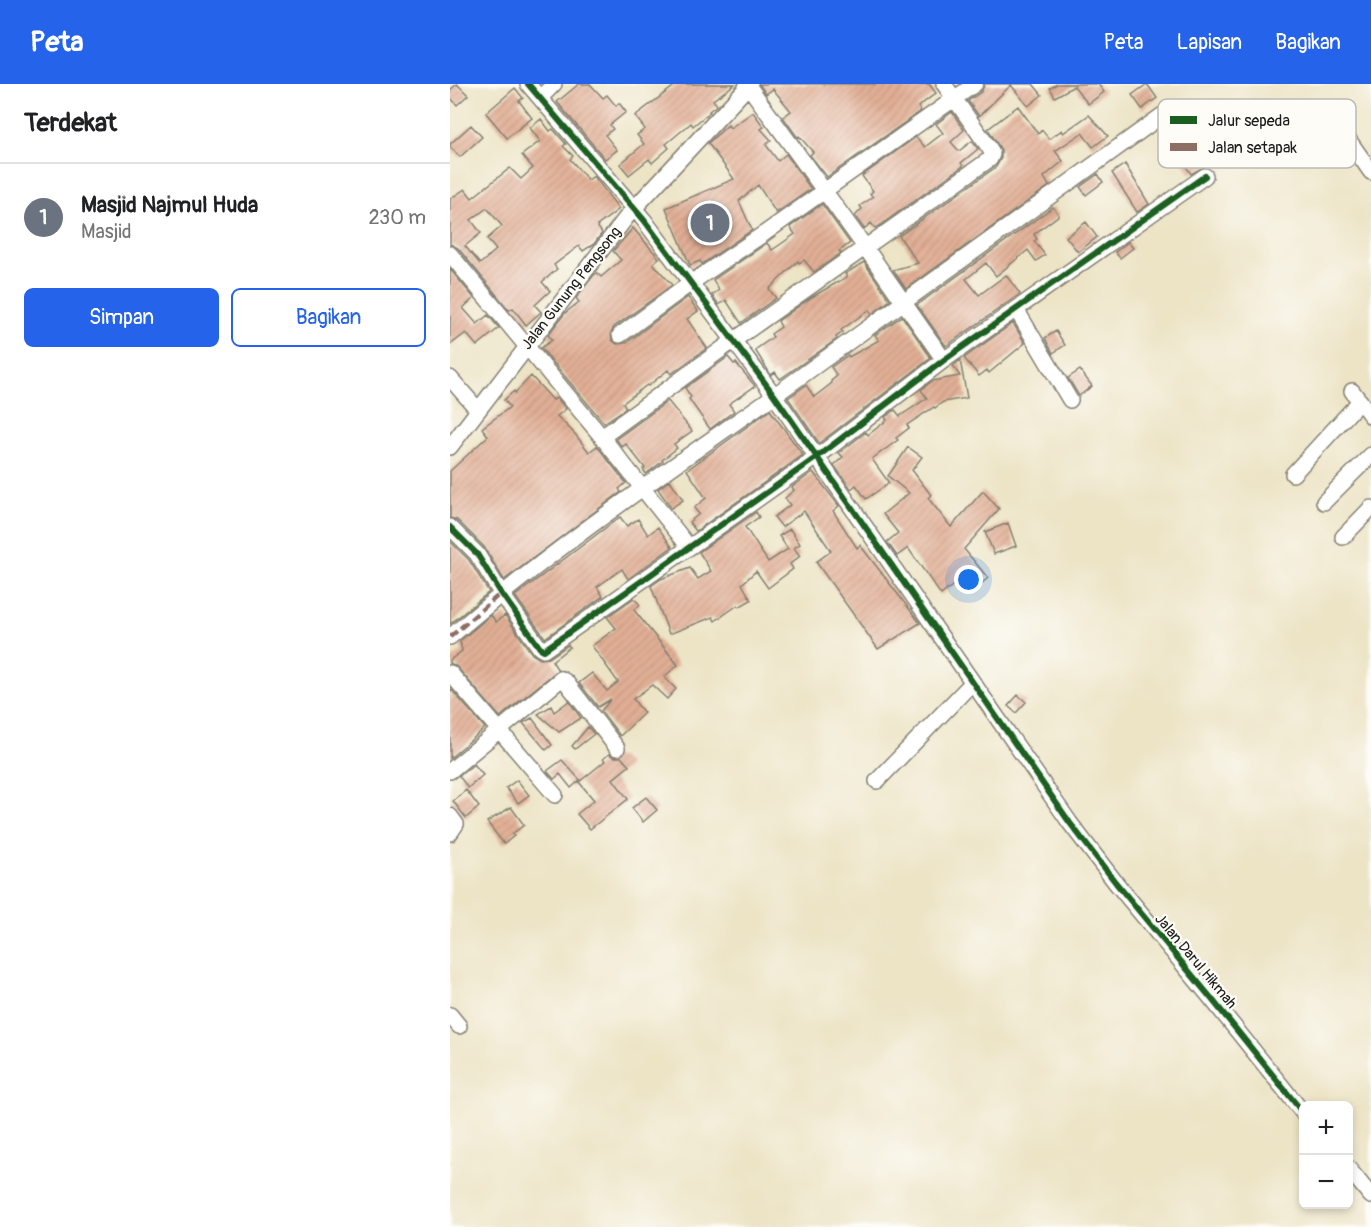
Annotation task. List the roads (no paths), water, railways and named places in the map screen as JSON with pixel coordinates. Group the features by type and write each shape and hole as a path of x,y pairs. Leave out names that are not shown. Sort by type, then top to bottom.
{"street":[{"name":"Jalan Darul Hikmah","path":"528,84 634,208 774,395 1070,823 1123,892 1299,1108"},
{"path":"540,98 554,84"},
{"path":"749,84 944,360"},
{"name":"Jalan Gunung Pengsong","path":"450,447 634,208 749,84"},
{"path":"602,437 990,159 992,154 990,149 944,84"},
{"path":"620,335 975,84"},
{"path":"450,637 501,593 642,489 1158,118"},
{"path":"1356,150 1371,172"},
{"path":"450,527 477,554 501,593 540,648 544,650 817,457 944,360 1204,176"},
{"path":"450,254 602,437 689,547"},
{"path":"1016,309 1070,400"},
{"path":"450,378 478,410"},
{"path":"1293,474 1356,396 1371,416"},
{"path":"1324,502 1371,455"},
{"path":"1343,537 1371,507"},
{"path":"450,672 555,795"},
{"path":"450,771 563,679 617,748"},
{"path":"877,781 972,683"},
{"path":"450,816 456,824 450,832"},
{"path":"1353,1174 1371,1196"}],"place":[{"name":"Masjid Najmul Huda","path":"710,223"}]}
